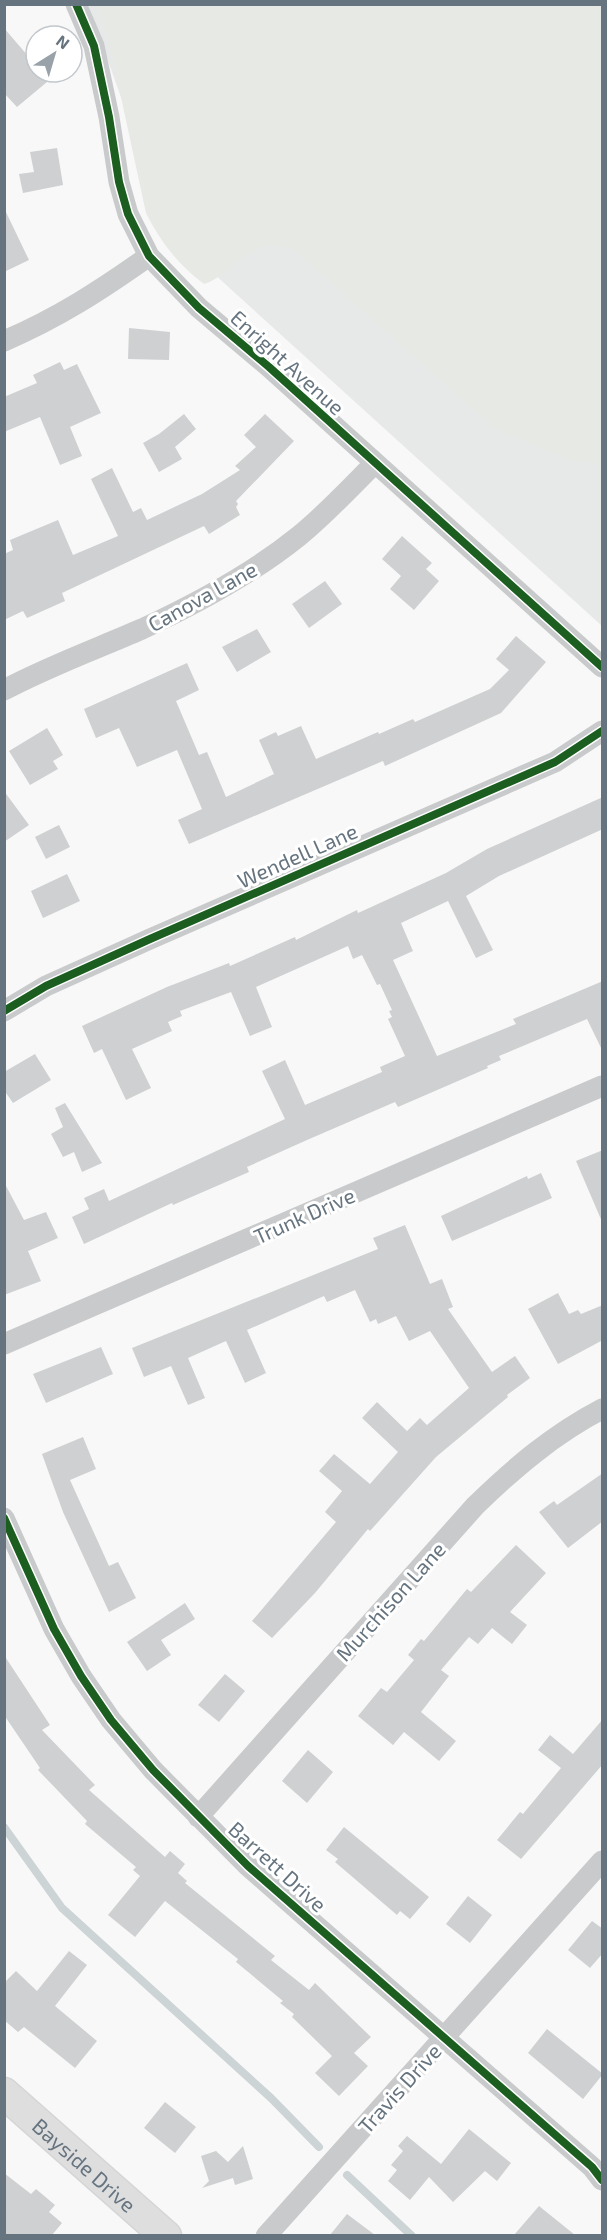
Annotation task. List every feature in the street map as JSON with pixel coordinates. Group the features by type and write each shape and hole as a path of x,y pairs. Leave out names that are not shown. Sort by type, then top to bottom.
{"street":[{"name":"Enright Avenue","path":"76,4 94,46 128,214 149,256 200,308 269,367 374,464 603,667"},
{"path":"4,342 47,323 86,301 149,256"},
{"name":"Canova Lane","path":"4,690 50,667 142,629 262,564 299,536 374,464"},
{"name":"Wendell Lane","path":"4,1011 46,986 150,939 555,762 603,731"},
{"name":"Trunk Drive","path":"4,1344 603,1086"},
{"name":"Murchison Lane","path":"198,1817 475,1506 508,1473 545,1443 603,1409"},
{"name":"Barrett Drive","path":"4,1518 54,1629 81,1676 111,1720 153,1770 248,1866 592,2167 603,2180"},
{"name":"Travis Drive","path":"267,2235 603,1860"},
{"name":"Bayside Drive","path":"4,2093 166,2235"}],"shaded area":[{"path":"88,5 602,5 602,626 170,234"},
{"path":"96,5 602,5 602,465 574,461 495,429 293,249 271,245 256,249 220,276 204,284 186,269 164,243 146,213 105,23"}],"building":[{"path":"4,28 24,51 24,84 45,84 17,107 4,93"},
{"path":"57,148 63,185 23,193 19,174 34,172 30,152"},
{"path":"4,208 29,260 4,272"},
{"path":"129,328 170,332 169,360 128,359"},
{"path":"60,362 64,370 77,364 101,413 70,427 82,456 60,465 40,417 4,432 4,397 37,383 33,375"},
{"path":"184,414 196,429 175,447 182,459 159,472 143,443 159,434"},
{"path":"265,414 294,441 236,501 240,515 209,534 204,526 62,593 65,601 27,618 23,611 4,620 4,554 13,550 10,540 58,520 73,555 118,536 91,479 112,468 133,512 141,508 147,520 202,494 240,470 235,466 256,447 244,435"},
{"path":"402,536 432,563 426,569 439,581 414,610 390,589 401,576 382,559"},
{"path":"325,581 342,604 309,628 292,604"},
{"path":"257,629 271,652 237,672 222,647"},
{"path":"516,636 546,662 501,713 385,766 383,761 189,844 178,820 202,809 177,750 137,767 119,728 96,738 84,709 187,663 199,690 176,701 199,755 207,752 226,797 274,774 259,740 276,732 278,736 301,726 316,759 378,732 379,734 413,719 415,722 490,689 509,670 496,659"},
{"path":"47,728 63,755 53,761 58,769 30,785 9,751"},
{"path":"4,791 29,825 4,842"},
{"path":"603,797 603,829 499,876 466,896 493,950 476,958 448,901 401,923 413,951 393,960 437,1056 516,1024 513,1019 603,981 603,1052 587,1019 499,1056 501,1060 487,1066 488,1068 398,1107 395,1102 307,1140 247,1167 249,1172 173,1205 172,1203 84,1244 72,1217 89,1209 84,1198 104,1189 109,1201 285,1119 262,1071 285,1060 305,1105 382,1072 380,1067 405,1056 388,1019 392,1017 389,1011 392,1010 380,984 377,985 362,955 353,959 348,946 256,987 272,1027 250,1036 231,992 180,1011 182,1016 168,1022 172,1031 132,1049 151,1088 126,1100 102,1049 94,1053 82,1026 167,987 229,963 230,966 295,937 296,940 357,910 358,913 446,873 487,849"},
{"path":"59,825 70,847 46,859 35,837"},
{"path":"67,874 80,901 43,918 31,891"},
{"path":"35,1054 51,1080 13,1103 4,1090 4,1072"},
{"path":"65,1103 102,1163 82,1172 74,1152 63,1157 51,1134 63,1127 55,1108"},
{"path":"603,1150 603,1224 576,1161"},
{"path":"541,1173 552,1198 452,1241 441,1216 527,1176 528,1179"},
{"path":"4,1182 24,1220 46,1212 58,1238 28,1251 41,1281 4,1295"},
{"path":"405,1225 430,1284 442,1279 453,1307 448,1309 492,1372 515,1356 530,1378 436,1457 370,1531 368,1529 315,1593 272,1638 252,1621 336,1522 325,1512 342,1491 319,1471 334,1454 370,1484 398,1452 362,1418 377,1402 407,1431 420,1418 427,1425 469,1388 430,1331 409,1341 396,1316 378,1324 376,1319 370,1322 355,1290 327,1302 324,1296 247,1330 266,1373 245,1383 226,1341 188,1358 205,1398 188,1405 171,1366 144,1377 132,1348 378,1249 373,1238"},
{"path":"558,1293 569,1314 578,1310 581,1314 603,1305 603,1340 558,1364 528,1309"},
{"path":"101,1347 113,1374 46,1403 33,1374"},
{"path":"83,1437 96,1469 70,1480 109,1566 118,1562 136,1598 109,1612 63,1512 42,1454"},
{"path":"603,1473 603,1521 568,1548 539,1512 554,1501 557,1505"},
{"path":"516,1545 546,1573 510,1612 527,1625 512,1644 492,1628 478,1644 469,1637 441,1670 449,1676 421,1712 456,1741 439,1761 404,1732 393,1745 358,1716 381,1688 387,1692 414,1660 408,1655 421,1639 424,1641 467,1589 471,1592"},
{"path":"185,1603 195,1619 161,1640 171,1655 147,1671 127,1642"},
{"path":"4,1655 50,1725 42,1730 95,1785 89,1790 165,1857 170,1851 185,1864 178,1873 187,1881 185,1883 275,1956 271,1960 309,1990 315,1983 371,2037 354,2053 368,2066 339,2096 315,2073 332,2056 292,2017 294,2014 280,2003 283,2001 236,1962 238,1959 165,1901 135,1937 108,1915 140,1876 133,1870 136,1867 85,1824 87,1821 38,1770 40,1768 4,1715"},
{"path":"225,1674 245,1691 219,1722 198,1705"},
{"path":"603,1719 603,1764 521,1859 497,1840 520,1812 523,1814 561,1768 538,1750 550,1735 573,1754"},
{"path":"308,1750 333,1772 307,1803 282,1781"},
{"path":"344,1827 429,1897 410,1919 400,1911 397,1915 335,1862 338,1859 326,1850"},
{"path":"468,1896 492,1915 470,1943 446,1924"},
{"path":"592,1921 603,1929 603,1953 590,1968 568,1950"},
{"path":"69,1951 87,1965 55,2006 97,2041 75,2068 24,2027 18,2032 4,2020 4,1983 16,1971 37,1991"},
{"path":"547,2029 603,2074 583,2099 528,2053"},
{"path":"165,2102 196,2127 175,2153 144,2128"},
{"path":"469,2129 511,2163 497,2181 485,2171 453,2202 429,2177 410,2200 388,2181 397,2170 391,2165 403,2151 398,2146 407,2136 441,2164"},
{"path":"243,2146 253,2179 235,2185 233,2178 202,2188 209,2181 201,2156 216,2151 228,2162"},
{"path":"4,2173 31,2194 36,2189 55,2205 49,2212 62,2223 52,2235 4,2235"},
{"path":"539,2206 575,2235 514,2235"},
{"path":"347,2214 375,2235 330,2235"}],"waterway":[{"path":"4,1827 62,1908 271,2098 319,2147"},
{"path":"347,2175 412,2236"}],"cycle path":[{"path":"76,4 94,46 109,117 119,182 128,214 149,256 199,308 269,367 602,667"},
{"path":"4,1011 46,986 150,939 555,762 602,731"},
{"path":"4,1518 54,1629 81,1676 111,1720 153,1770 248,1866 592,2167 602,2180"}]}
